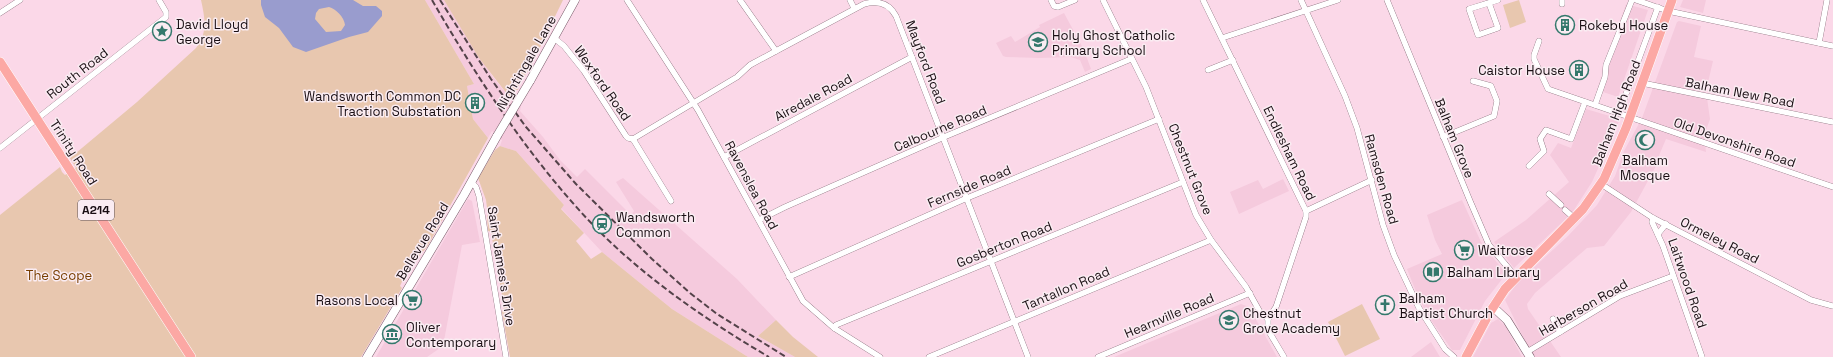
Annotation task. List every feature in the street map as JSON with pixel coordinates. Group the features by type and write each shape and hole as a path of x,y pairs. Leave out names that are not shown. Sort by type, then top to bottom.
{"highway":[{"name":"Balham High Road","path":"1466,357 1493,307 1516,277 1589,202 1601,184 1617,152 1672,0"},
{"name":"Trinity Road","path":"0,62 192,357"}],"main road":[{"name":"Nightingale Lane","path":"497,136 530,81 575,0"},
{"name":"Bellevue Road","path":"370,356 497,136"},
{"path":"1493,307 1507,320 1528,355"}],"street":[{"path":"0,13 20,0"},
{"name":"Routh Road","path":"0,148 166,16 160,0"},
{"name":"Ravenslea Road","path":"627,0 694,103 803,301 834,328 880,357"},
{"path":"740,0 776,51"},
{"path":"850,0 854,8"},
{"path":"1051,0 1054,6 1058,7 1075,0"},
{"name":"Chestnut Grove","path":"1103,0 1159,119 1196,215 1210,240 1250,292 1260,312 1268,319 1268,330 1284,357"},
{"name":"Endlesham Road","path":"1203,0 1306,211 1306,217 1276,307 1268,319"},
{"name":"Ramsden Road","path":"1301,0 1345,96 1372,180 1383,225 1397,262 1419,308 1445,349 1454,357"},
{"path":"1222,38 1338,0"},
{"name":"Balham Grove","path":"1387,0 1489,245 1516,277"},
{"path":"1489,3 1498,28 1478,35 1469,9 1498,0"},
{"path":"1595,105 1605,77 1606,65 1632,0"},
{"path":"1636,0 1668,11 1833,46"},
{"path":"1819,43 1827,0"},
{"name":"Mayford Road","path":"633,140 737,77 750,66 854,8 871,1 884,3 896,16 1028,357"},
{"path":"1619,113 1658,7"},
{"name":"Wexford Road","path":"554,38 574,57 626,136 630,140 633,140 670,201"},
{"name":"Old Devonshire Road","path":"1539,41 1534,59 1548,89 1833,187"},
{"name":"Airedale Road","path":"724,157 912,57"},
{"name":"Calbourne Road","path":"759,220 785,207 944,137 1132,59"},
{"path":"1208,70 1233,60"},
{"path":"1443,137 1494,116 1497,102 1491,86 1473,81"},
{"name":"Balham New Road","path":"1642,83 1833,122"},
{"path":"1529,166 1544,151 1540,139 1546,130 1571,139 1585,102"},
{"name":"Fernside Road","path":"789,277 967,198 1159,119"},
{"path":"1306,211 1372,180"},
{"name":"Saint James's Drive","path":"471,182 476,187 479,196 506,357"},
{"name":"Gosberton Road","path":"834,328 836,325 1183,182"},
{"name":"Ormeley Road","path":"1601,184 1653,218 1811,300 1833,306"},
{"path":"1549,194 1574,218"},
{"name":"Laitwood Road","path":"1653,218 1652,222 1658,234 1702,357"},
{"path":"1658,234 1666,224"},
{"name":"Tantallon Road","path":"929,357 1210,240"},
{"name":"Harberson Road","path":"1528,355 1560,332 1620,296 1673,276"},
{"name":"Hearnville Road","path":"1098,357 1250,292"},
{"path":"1553,319 1560,332"}],"shaded area":[{"path":"425,0 444,0 492,76 511,99 521,106 520,111 543,137 560,160 577,177 585,169 631,215 634,211 616,182 623,178 737,279 776,320 758,336 795,357 748,357 672,309 602,252 561,208 564,205 516,151 500,146 502,140 492,131 488,138 473,119 467,86 474,84"},
{"path":"1683,0 1706,0 1703,13 1680,7"},
{"path":"1626,4 1648,10 1618,97 1597,90"},
{"name":"Holy Ghost Catholic Primary School","path":"1064,13 1084,50 1091,69 1085,72 1080,60 1071,57 1039,58 1003,56 996,43 1011,36 1015,42 1040,27 1039,25"},
{"path":"1679,21 1701,26 1694,57 1713,61 1706,91 1710,119 1704,136 1706,152 1666,139 1655,165 1656,166 1631,212 1604,246 1587,248 1535,293 1527,304 1528,309 1561,357 1533,357 1505,300 1518,282 1568,236 1597,205 1615,176 1624,151 1642,118 1677,22"},
{"path":"1586,109 1620,119 1592,182 1572,213 1514,268 1494,242 1526,220 1569,182 1550,155 1558,143 1571,148"},
{"path":"1283,179 1289,191 1239,214 1230,192 1258,180 1263,189"},
{"path":"468,199 472,201 480,242 462,245 443,346 427,357 376,357"},
{"path":"1462,200 1481,242 1506,274 1485,301 1460,350 1452,350 1429,317 1419,299 1407,269 1442,254 1435,240 1427,215"},
{"name":"Chestnut Grove Academy","path":"1241,304 1249,307 1277,357 1114,357"},
{"path":"1498,319 1506,327 1522,357 1473,357 1491,323"},
{"path":"1431,342 1440,357 1411,357"}],"green space":[{"name":"The Scope","path":"201,0 425,0 474,84 467,86 473,119 488,138 427,247 408,269 400,286 402,288 361,357 0,357 0,215 60,167 65,175 76,168 70,158 137,102 196,48 204,31 204,13"},
{"path":"444,0 563,0 530,68 519,85 518,90 516,90 511,99 479,58"},
{"path":"1519,0 1526,22 1510,28 1503,5"},
{"name":"Wandsworth Common","path":"500,146 516,151 564,205 561,209 584,233 576,241 591,259 602,252 672,309 748,357 510,357 502,312 504,307 491,232 488,231 486,200 478,178 495,150"},
{"path":"1362,304 1380,339 1345,356 1328,322"},
{"path":"776,320 793,337 818,357 795,357 758,336"}],"water":[{"path":"261,0 353,0 363,6 376,6 382,11 382,16 368,32 306,52 293,47 279,28 265,17","holes":["329,7 337,11 343,19 345,25 341,31 326,32 315,19 316,13 319,9"]}],"railway":[{"path":"432,0 500,109 538,161 580,211 601,233 645,273 718,326 769,357"},
{"path":"440,0 491,79 526,127 576,184 652,259 690,293 717,314 786,357"}],"place":[{"name":"Rokeby House","path":"1565,25"},
{"name":"David Lloyd George","path":"162,31"},
{"name":"Holy Ghost Catholic Primary School","path":"1038,42"},
{"name":"Caistor House","path":"1579,70"},
{"name":"Wandsworth Common DC Traction Substation","path":"475,103"},
{"name":"Balham Mosque","path":"1645,140"},
{"name":"Wandsworth Common","path":"602,224"},
{"name":"Waitrose","path":"1464,250"},
{"name":"Balham Library","path":"1433,272"},
{"name":"Rasons Local","path":"412,300"},
{"name":"Balham Baptist Church","path":"1385,305"},
{"name":"Chestnut Grove Academy","path":"1229,320"},
{"name":"Oliver Contemporary","path":"392,334"}]}
